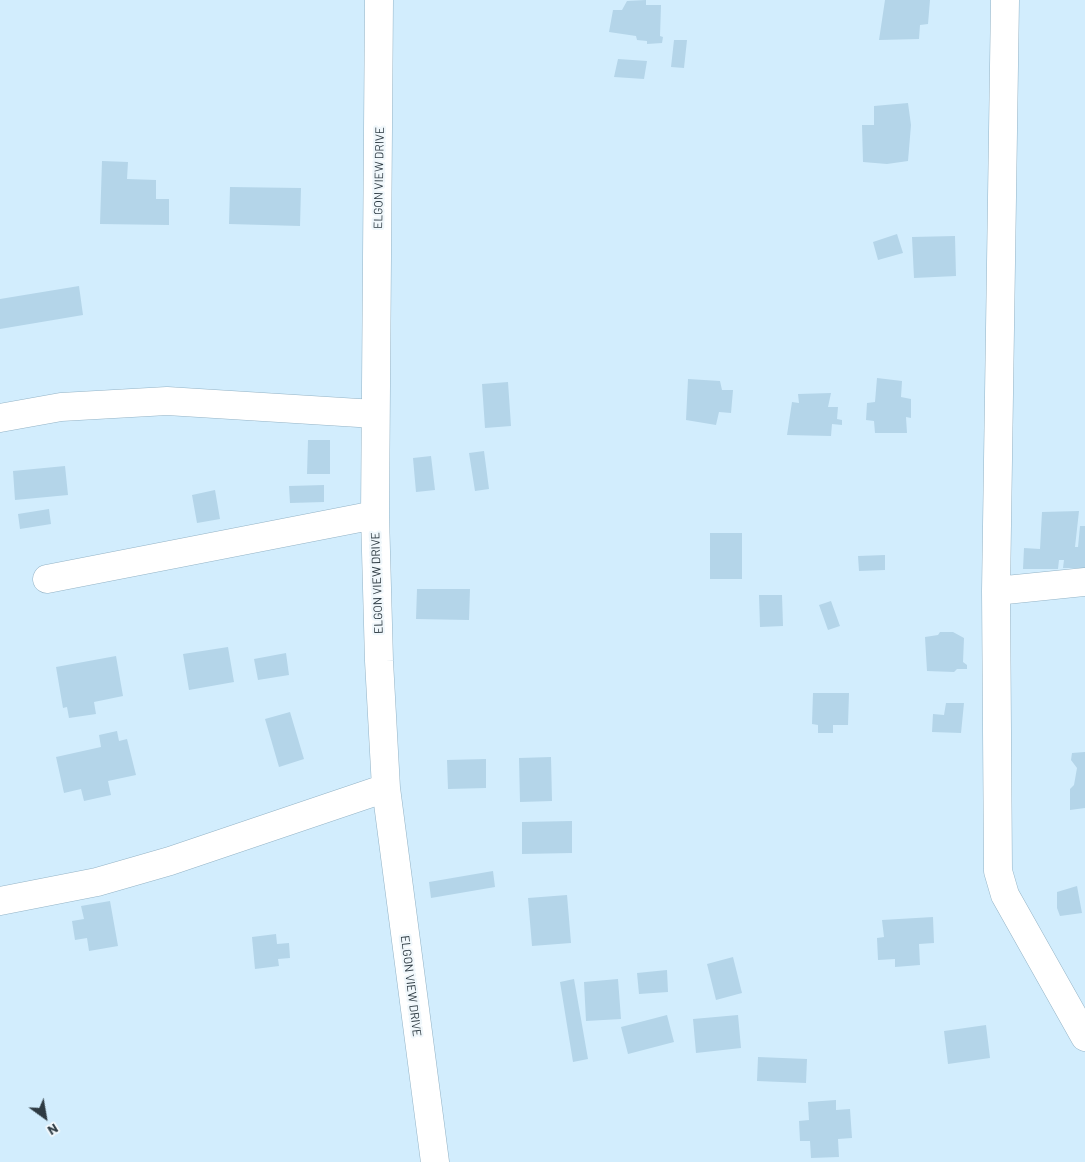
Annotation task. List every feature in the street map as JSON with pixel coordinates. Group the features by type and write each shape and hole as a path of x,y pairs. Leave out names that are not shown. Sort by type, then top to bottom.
{"street":[{"name":"ELGON VIEW DRIVE","path":"380,0 375,515 386,788 435,1162"},
{"path":"1005,0 996,591 998,871 1005,895 1085,1037"},
{"path":"0,418 62,407 167,401 375,414"},
{"path":"47,579 375,515"},
{"path":"996,591 1085,582"},
{"path":"0,901 97,882 170,861 386,788"}],"building":[{"path":"646,0 646,5 661,5 660,36 663,37 662,43 647,44 647,41 637,40 636,36 609,32 613,10 622,10 627,1"},
{"path":"885,0 930,0 928,24 920,25 919,39 879,40"},
{"path":"674,40 687,40 684,68 671,67"},
{"path":"618,59 647,61 644,79 614,77"},
{"path":"908,103 911,125 908,161 887,164 863,162 862,125 874,125 874,106"},
{"path":"102,161 128,162 127,179 156,180 156,199 169,199 169,225 100,224"},
{"path":"230,187 301,188 300,226 229,224"},
{"path":"897,234 903,253 878,260 873,242"},
{"path":"955,236 956,276 914,278 912,237"},
{"path":"79,286 83,315 0,329 0,299"},
{"path":"877,378 902,381 901,397 911,399 911,418 906,417 907,433 875,433 874,421 866,420 867,403 875,402"},
{"path":"688,379 720,381 722,390 733,390 731,413 719,412 716,425 686,420"},
{"path":"508,382 511,426 485,428 482,384"},
{"path":"831,393 828,407 838,407 837,419 842,420 842,425 832,424 831,436 787,435 792,402 799,403 798,394"},
{"path":"308,440 330,440 330,474 307,474"},
{"path":"484,451 489,489 475,491 469,453"},
{"path":"431,456 435,490 416,492 413,458"},
{"path":"65,466 68,495 15,500 13,471"},
{"path":"324,485 324,502 290,503 289,486"},
{"path":"215,490 220,519 197,523 192,495"},
{"path":"49,509 51,524 20,529 18,514"},
{"path":"1079,511 1075,547 1078,547 1080,526 1085,526 1085,568 1063,568 1064,560 1059,560 1058,569 1023,569 1024,548 1040,549 1042,512"},
{"path":"710,533 742,533 742,579 710,579"},
{"path":"885,555 885,570 859,571 858,556"},
{"path":"417,589 470,589 469,620 416,619"},
{"path":"759,595 782,595 783,626 760,627"},
{"path":"831,601 840,626 828,630 819,605"},
{"path":"940,632 953,632 964,638 963,662 967,665 967,669 957,669 954,672 927,671 925,637 938,635"},
{"path":"228,647 234,682 189,690 183,654"},
{"path":"286,653 289,675 258,680 254,659"},
{"path":"116,656 123,696 94,702 96,714 69,718 67,707 63,708 56,667"},
{"path":"813,693 849,693 848,725 833,725 833,733 818,733 818,725 812,724"},
{"path":"946,703 964,703 961,733 932,732 933,714 944,715"},
{"path":"290,712 304,759 279,767 265,719"},
{"path":"117,731 119,741 127,739 136,775 108,781 111,795 84,801 81,789 64,793 56,757 101,747 99,735"},
{"path":"1085,752 1085,808 1070,810 1070,789 1074,785 1077,768 1071,760 1072,753"},
{"path":"551,757 552,801 520,802 519,758"},
{"path":"486,759 486,788 448,789 447,760"},
{"path":"572,821 572,853 522,854 522,822"},
{"path":"493,871 495,887 431,898 429,882"},
{"path":"1077,886 1082,913 1060,916 1057,908 1057,892"},
{"path":"567,895 571,943 532,946 528,898"},
{"path":"110,901 118,946 89,951 87,938 75,940 72,921 84,919 81,906"},
{"path":"933,917 934,943 919,944 920,965 895,967 895,959 878,960 877,938 884,937 882,920"},
{"path":"276,934 277,944 289,943 290,958 278,959 279,966 255,969 252,937"},
{"path":"733,957 742,993 716,1000 707,964"},
{"path":"667,970 668,992 639,994 637,973"},
{"path":"574,979 588,1059 573,1062 560,982"},
{"path":"618,979 621,1019 586,1021 584,982"},
{"path":"667,1015 674,1042 628,1054 621,1027"},
{"path":"738,1015 741,1048 696,1053 693,1019"},
{"path":"986,1025 990,1058 948,1064 944,1031"},
{"path":"758,1057 807,1059 806,1083 757,1081"},
{"path":"836,1100 836,1110 850,1109 852,1138 838,1139 839,1157 811,1158 810,1141 800,1141 799,1121 809,1120 808,1102"}]}
